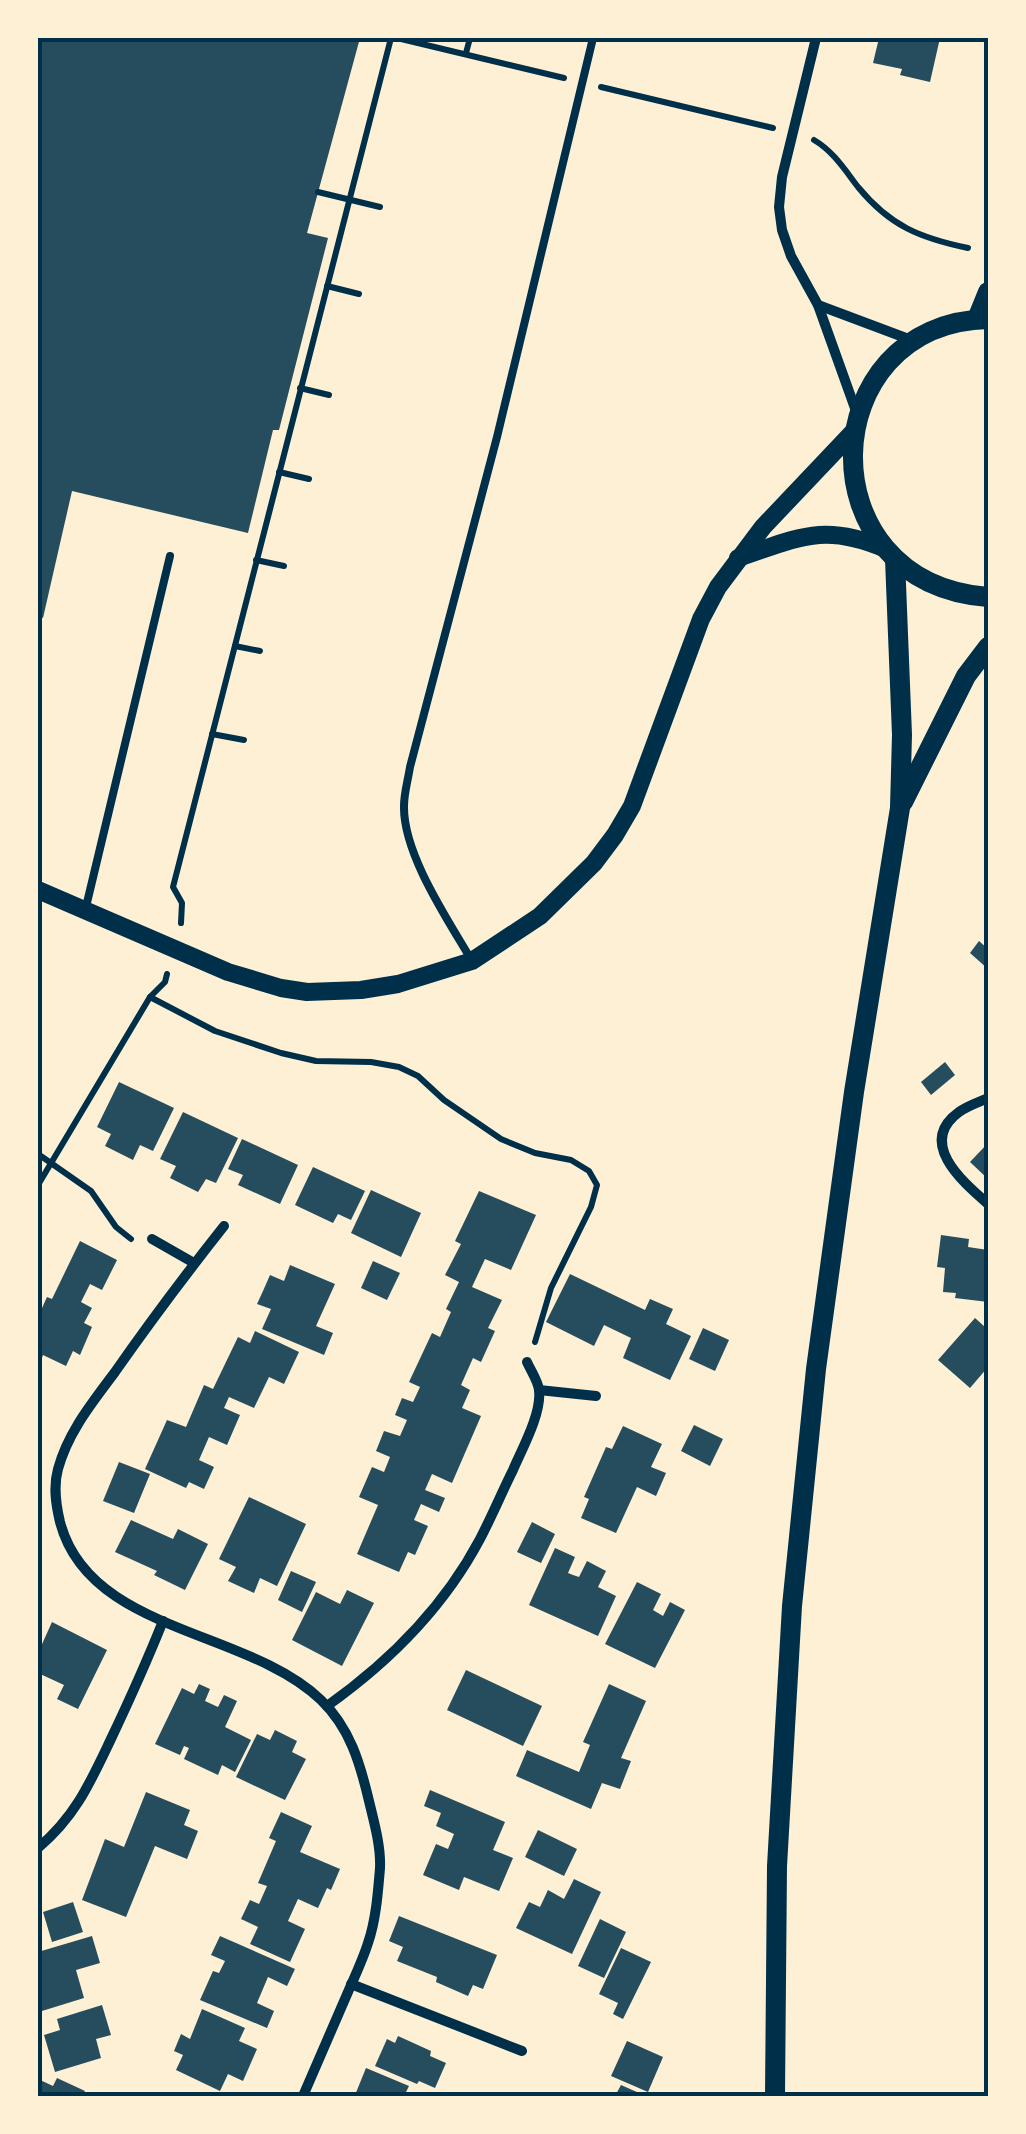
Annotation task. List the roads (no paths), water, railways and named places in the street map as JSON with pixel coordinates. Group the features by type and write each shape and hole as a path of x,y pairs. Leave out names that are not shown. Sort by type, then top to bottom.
{"main road":[{"path":"988,292 983,319 944,326 914,341 876,380 856,424 852,462 856,493 868,522 891,554 936,586 988,597"},
{"path":"774,2096 776,1866 792,1606 822,1330 854,1092 900,808 902,735 891,554"},
{"path":"900,808 966,676 988,646"}],"street":[{"path":"38,890 255,982 307,992 361,990 398,984 472,961 540,916 594,863 632,806 701,619 718,587 763,527 856,424 818,305 791,256 779,207 782,177 816,38"},
{"path":"818,305 914,341"},
{"path":"738,558 816,534 847,536 891,554"},
{"path":"988,1098 949,1121 942,1147 960,1179 988,1204"},
{"path":"224,1226 76,1424 57,1472 56,1501 63,1532 85,1570 126,1604 269,1664 296,1680 327,1706 348,1734 358,1756 380,1863 369,1942 303,2096"},
{"path":"152,1239 194,1263"},
{"path":"327,1706 364,1679 421,1624 480,1540 537,1410 539,1390 528,1362"},
{"path":"539,1390 596,1396"},
{"path":"38,1848 83,1798 164,1620"},
{"path":"351,1984 522,2051"}],"lane":[{"path":"472,961 411,846 404,807 410,768 497,436 593,38"},
{"path":"85,911 170,556"}]}
